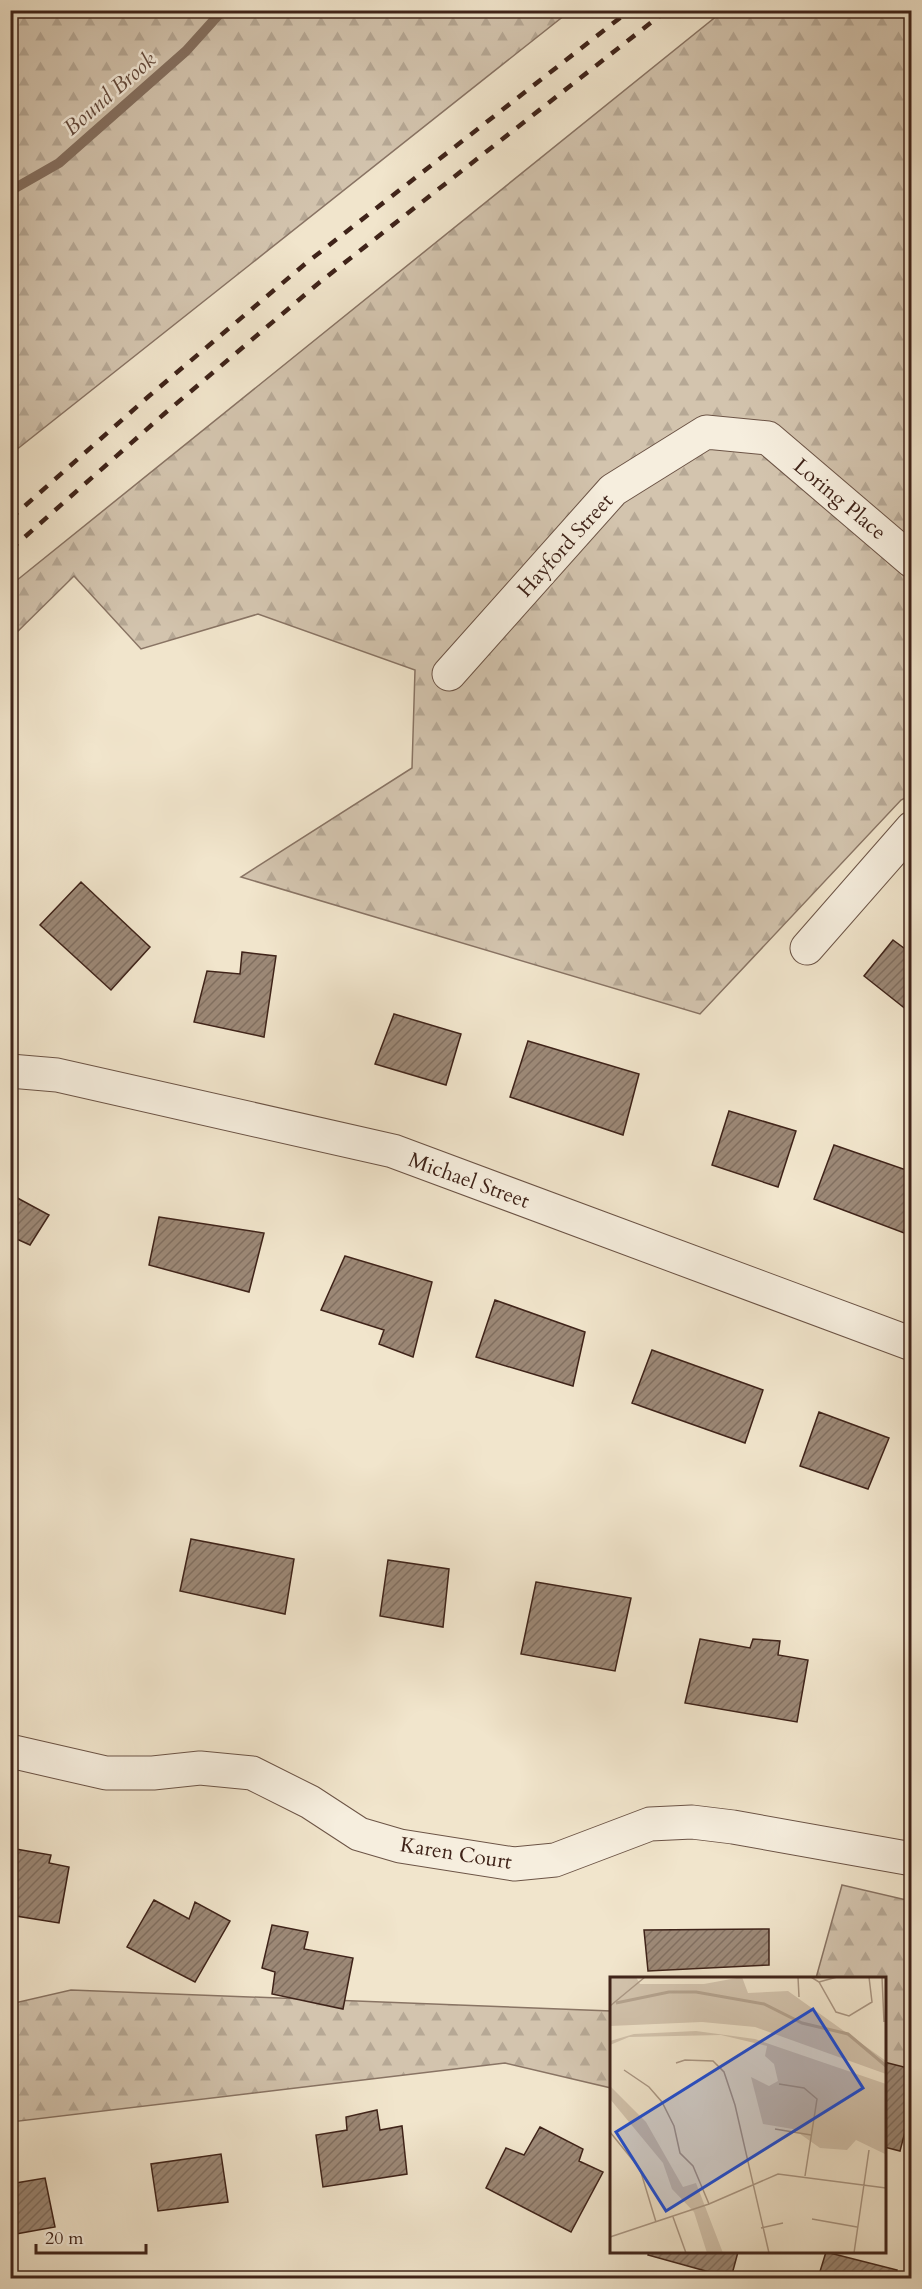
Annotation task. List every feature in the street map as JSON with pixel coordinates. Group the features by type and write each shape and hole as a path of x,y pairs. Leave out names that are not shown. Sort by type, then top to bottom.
{"street":[{"name":"Hayford Street","path":"449,674 613,490 706,432 768,438"},
{"name":"Loring Place","path":"768,438 912,561"},
{"path":"807,948 912,828"},
{"name":"Michael Street","path":"10,1071 57,1075 393,1151 912,1344"},
{"name":"Karen Court","path":"10,1750 106,1773 153,1773 200,1768 252,1773 310,1802 359,1834 400,1845 514,1864 555,1860 650,1824 692,1822 733,1827 912,1859"}],"green space":[{"path":"18,11 570,11 11,454 10,13"},
{"path":"723,11 911,11 911,795 901,800 700,1014 241,877 412,768 415,670 258,614 141,649 74,576 11,638 11,585"},
{"path":"842,1885 911,1901 911,2092 886,2098 886,1977 816,1977"},
{"path":"71,1990 610,2011 610,2088 505,2063 11,2122 10,2004"}],"building":[{"path":"81,882 150,947 111,990 40,925"},
{"path":"893,940 908,951 912,947 912,1014 864,976"},
{"path":"242,952 276,956 264,1037 194,1022 207,971 240,974"},
{"path":"394,1014 461,1034 446,1085 375,1064"},
{"path":"528,1041 639,1074 623,1135 510,1097"},
{"path":"729,1111 796,1131 778,1187 712,1165"},
{"path":"834,1145 912,1172 912,1236 814,1199"},
{"path":"10,1194 49,1215 30,1245 10,1236"},
{"path":"159,1217 264,1233 249,1292 149,1265"},
{"path":"345,1256 432,1282 413,1357 379,1344 384,1330 321,1310"},
{"path":"495,1300 585,1332 573,1386 476,1357"},
{"path":"652,1350 763,1390 745,1443 632,1403"},
{"path":"819,1412 889,1438 868,1489 800,1466"},
{"path":"191,1539 294,1559 285,1614 180,1591"},
{"path":"388,1560 449,1569 443,1627 380,1616"},
{"path":"536,1582 631,1598 615,1671 521,1654"},
{"path":"700,1639 750,1648 753,1639 780,1641 778,1655 808,1660 797,1722 685,1703"},
{"path":"10,1848 51,1855 49,1863 69,1867 59,1923 10,1915"},
{"path":"154,1900 189,1919 195,1902 230,1921 195,1982 127,1947"},
{"path":"272,1925 308,1932 304,1949 353,1958 343,2009 272,1994 275,1972 262,1968"},
{"path":"769,1929 769,1965 648,1971 644,1930"},
{"path":"886,2062 912,2069 912,2105 900,2151 886,2148"},
{"path":"377,2110 380,2130 402,2126 407,2174 323,2187 316,2135 347,2130 346,2117"},
{"path":"540,2127 583,2149 579,2161 603,2172 571,2232 486,2188 506,2148 524,2155"},
{"path":"221,2154 228,2202 158,2211 151,2164"},
{"path":"45,2178 55,2227 10,2235 10,2184"},
{"path":"649,2253 738,2253 731,2278 648,2255"},
{"path":"826,2253 897,2270 894,2278 818,2278"}],"waterway":[{"name":"Bound Brook","path":"10,191 59,163 186,51 223,10"}],"railway":[{"path":"10,519 149,396 305,264 630,10"},
{"path":"10,550 164,414 320,282 667,10"}]}
